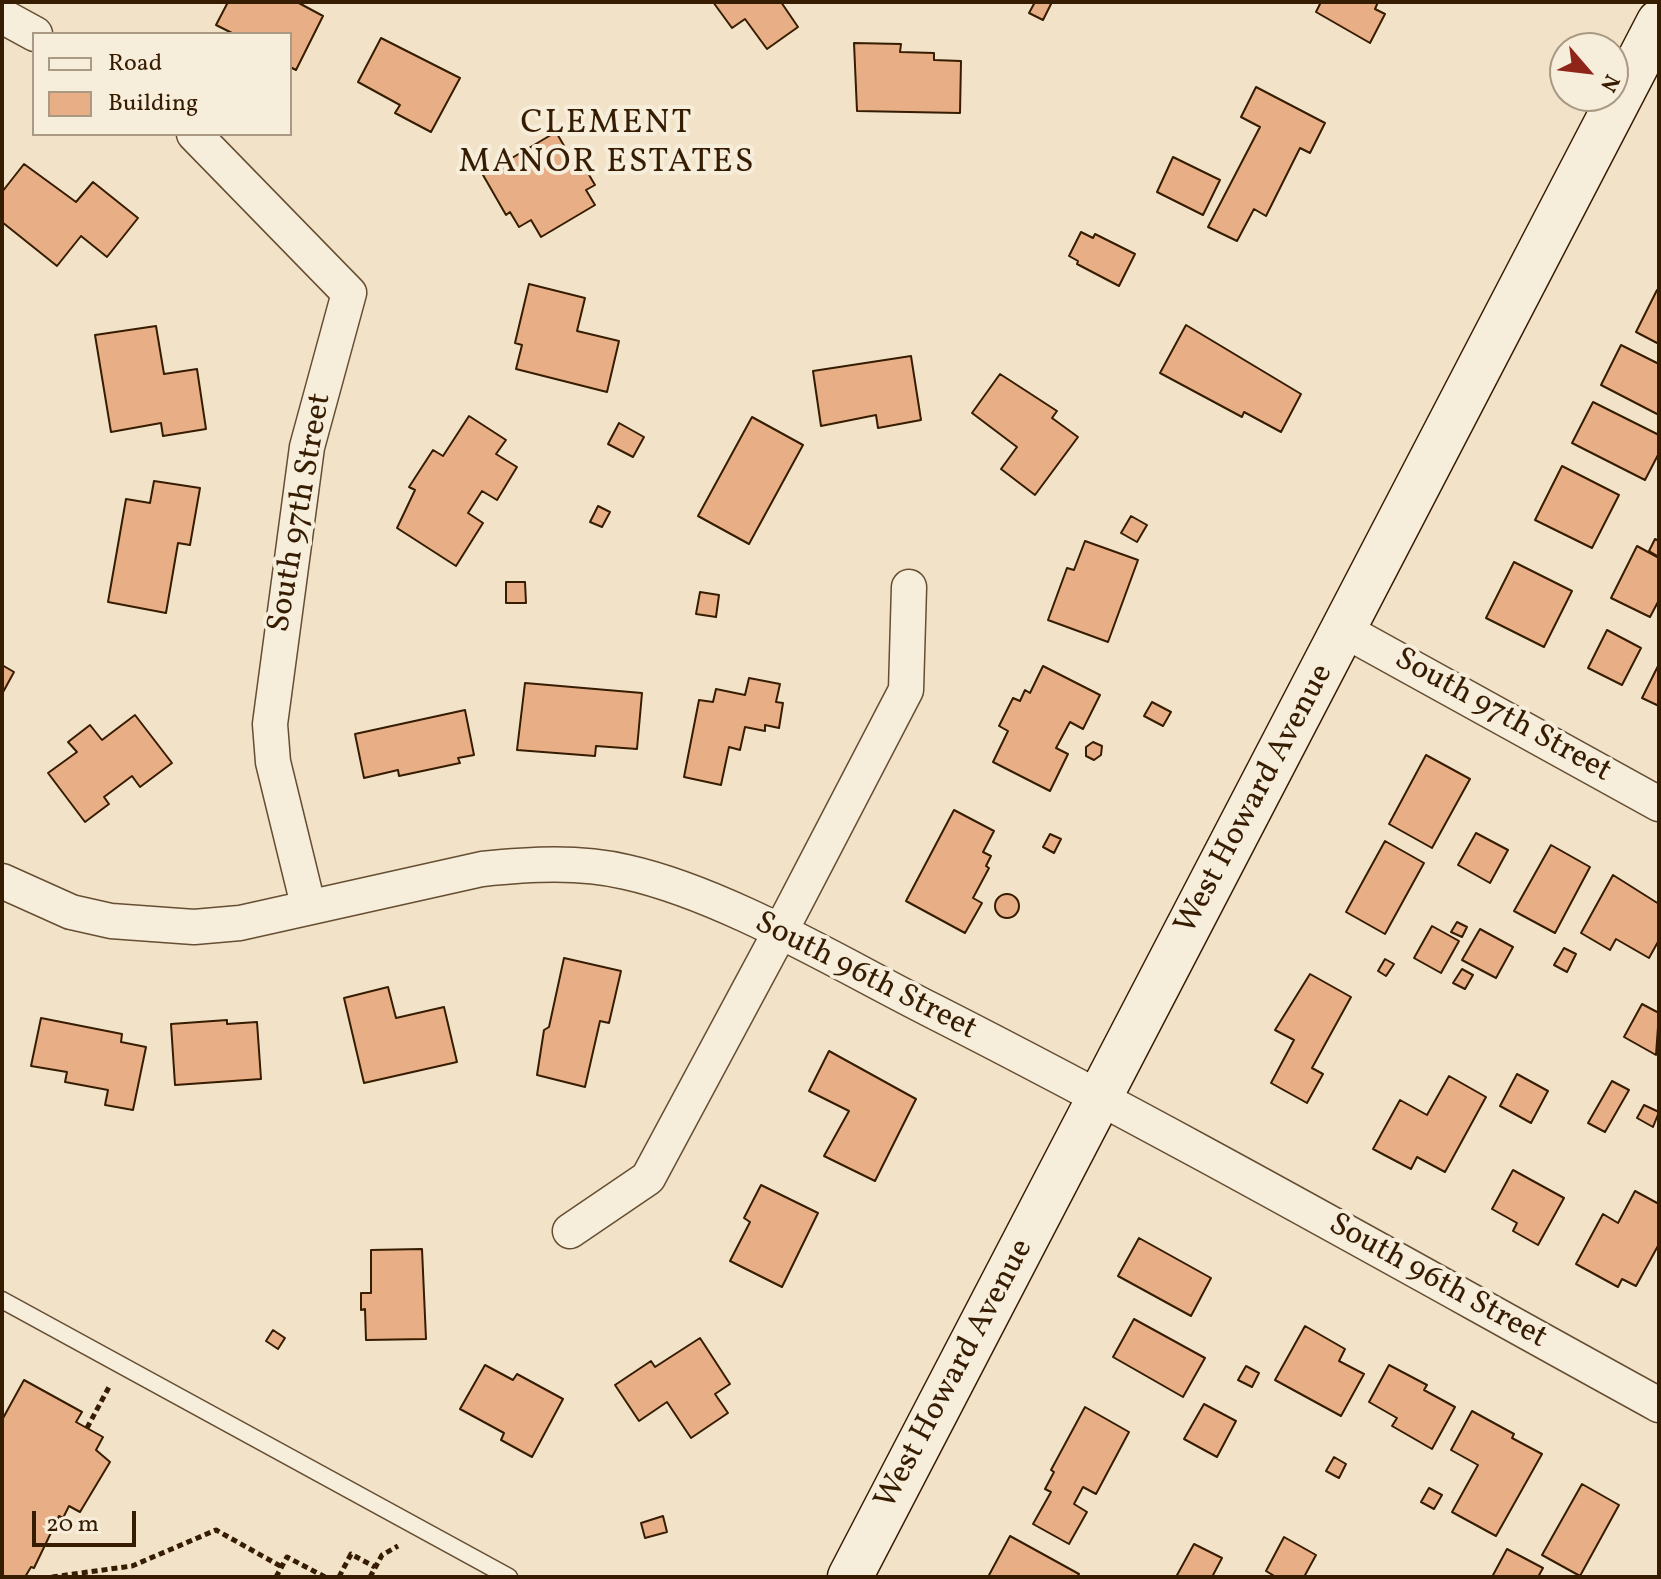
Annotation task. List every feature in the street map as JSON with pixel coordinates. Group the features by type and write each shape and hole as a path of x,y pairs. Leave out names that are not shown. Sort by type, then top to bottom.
{"street":[{"path":"2,16 32,32"},
{"name":"West Howard Avenue","path":"851,1577 1659,22"},
{"name":"South 97th Street","path":"196,136 349,293 307,447 270,724 273,762 308,905"},
{"path":"570,1231 648,1178 779,934 906,690 909,587"},
{"name":"South 97th Street","path":"1344,630 1659,804"},
{"name":"South 96th Street","path":"2,881 71,912 147,926 194,927 240,923 308,905 482,869 577,866 625,871 666,883 779,934 1101,1097 1659,1405"}],"lane":[{"path":"2,1300 509,1577"}],"path":[{"path":"87,1428 121,1365"},
{"path":"370,1577 382,1555 422,1529"},
{"path":"52,1577 132,1566 216,1530 282,1567"},
{"path":"339,1577 351,1554 375,1567"},
{"path":"276,1577 287,1557 325,1577"}],"building":[{"path":"228,2 297,2 323,16 296,70 292,68 292,32 230,32 216,25"},
{"path":"713,2 781,2 798,27 767,49 745,19 732,28"},
{"path":"1035,2 1052,2 1043,20 1029,13"},
{"path":"1321,2 1378,2 1375,9 1385,14 1370,43 1316,12"},
{"path":"381,38 460,78 431,132 395,113 400,105 358,82"},
{"path":"854,43 901,44 900,52 934,53 934,60 961,61 960,113 857,111"},
{"path":"1256,87 1325,123 1310,153 1300,148 1266,216 1254,209 1237,241 1208,227 1260,127 1241,117"},
{"path":"556,132 573,161 579,158 595,185 586,190 595,205 541,237 531,220 519,227 510,212 506,215 483,175"},
{"path":"1173,157 1220,180 1203,215 1157,192"},
{"path":"24,164 76,202 93,182 138,218 107,257 81,236 57,266 2,222 2,192"},
{"path":"1081,232 1093,238 1095,234 1135,254 1119,286 1077,264 1078,261 1069,256"},
{"path":"529,284 585,298 577,331 619,341 607,392 516,369 522,345 515,343"},
{"path":"1659,291 1659,344 1636,332"},
{"path":"1186,325 1301,394 1281,432 1244,412 1242,417 1160,373"},
{"path":"156,326 164,374 197,369 206,429 163,436 161,423 111,432 95,335"},
{"path":"1621,345 1659,364 1659,415 1601,385"},
{"path":"911,356 921,420 878,428 876,415 821,426 813,371"},
{"path":"1000,374 1057,411 1052,418 1078,437 1035,495 1001,469 1017,447 972,413"},
{"path":"1593,402 1659,435 1659,453 1645,480 1572,443"},
{"path":"469,416 506,440 496,454 517,467 497,500 482,491 468,513 483,523 456,566 397,528 415,490 409,487 433,450 443,456"},
{"path":"752,417 803,445 749,544 698,516"},
{"path":"619,423 644,437 633,457 608,444"},
{"path":"1562,466 1619,495 1592,548 1535,520"},
{"path":"154,481 200,488 190,545 178,543 166,613 108,602 126,499 150,503"},
{"path":"598,506 610,512 602,527 590,522"},
{"path":"1131,516 1147,525 1137,542 1121,533"},
{"path":"1655,539 1659,541 1659,557 1649,551"},
{"path":"1085,541 1138,560 1108,642 1048,620 1067,568 1074,570"},
{"path":"1637,546 1659,558 1659,600 1650,617 1611,598"},
{"path":"1514,562 1572,591 1544,647 1486,618"},
{"path":"506,582 525,582 526,603 506,603"},
{"path":"700,592 719,595 716,617 696,614"},
{"path":"1607,630 1641,648 1622,685 1588,668"},
{"path":"1659,664 1659,706 1642,698"},
{"path":"2,665 14,672 2,694"},
{"path":"1043,666 1100,695 1083,729 1070,722 1056,748 1068,754 1050,791 993,762 1008,731 999,726 1013,698 1020,701 1025,690 1030,693"},
{"path":"749,678 780,684 776,702 783,703 779,728 765,725 765,731 745,727 740,750 729,747 721,785 684,777 699,700 713,702 716,689 745,695"},
{"path":"525,683 642,693 637,749 596,746 595,756 517,750"},
{"path":"1152,702 1171,712 1163,726 1144,716"},
{"path":"465,710 474,755 458,758 460,763 399,776 398,770 364,778 355,734"},
{"path":"135,715 172,763 140,787 132,776 104,797 109,804 85,822 48,773 77,752 68,742 90,725 102,740"},
{"path":"1093,742 1102,746 1101,755 1094,760 1086,756 1086,747"},
{"path":"1426,755 1470,779 1432,848 1389,824"},
{"path":"954,810 994,831 983,852 991,856 986,866 989,868 973,898 982,903 965,933 906,901"},
{"path":"1476,833 1508,850 1490,883 1458,865"},
{"path":"1050,834 1061,839 1054,853 1043,847"},
{"path":"1385,841 1424,863 1385,934 1346,912"},
{"path":"1551,845 1590,867 1555,933 1514,911"},
{"path":"1613,875 1659,904 1659,940 1649,958 1616,939 1610,950 1581,933"},
{"path":"1007,894 1015,898 1019,906 1015,914 1007,918 999,914 995,906 999,898"},
{"path":"1457,922 1467,927 1462,937 1451,932"},
{"path":"1432,926 1459,941 1441,973 1414,958"},
{"path":"1480,929 1513,947 1496,978 1462,960"},
{"path":"1564,948 1576,954 1567,972 1554,965"},
{"path":"564,958 621,971 609,1023 600,1021 585,1087 537,1075 544,1030 549,1027"},
{"path":"1385,959 1394,964 1386,976 1378,971"},
{"path":"1462,969 1473,975 1465,989 1453,983"},
{"path":"1310,974 1351,997 1312,1068 1323,1074 1307,1103 1271,1083 1294,1040 1275,1030"},
{"path":"388,987 396,1018 444,1007 457,1062 364,1083 344,998"},
{"path":"1642,1004 1659,1013 1656,1055 1624,1037"},
{"path":"41,1018 122,1034 121,1042 146,1047 133,1110 105,1105 108,1090 65,1082 67,1072 31,1066"},
{"path":"227,1020 227,1024 257,1022 261,1079 175,1085 171,1024"},
{"path":"829,1051 916,1099 875,1181 824,1156 849,1111 809,1091"},
{"path":"1517,1074 1548,1091 1531,1123 1500,1106"},
{"path":"1449,1076 1486,1097 1445,1172 1417,1157 1411,1169 1373,1149 1400,1100 1427,1115"},
{"path":"1612,1081 1629,1090 1605,1132 1588,1123"},
{"path":"1644,1105 1659,1112 1653,1127 1637,1118"},
{"path":"1513,1170 1564,1198 1538,1245 1513,1231 1517,1223 1492,1209"},
{"path":"761,1185 818,1213 782,1287 730,1261 750,1222 744,1218"},
{"path":"1635,1191 1659,1204 1659,1244 1636,1286 1622,1279 1618,1287 1576,1264 1603,1214 1618,1223"},
{"path":"1139,1238 1211,1278 1191,1316 1118,1276"},
{"path":"422,1249 426,1339 366,1340 361,1293 371,1293 371,1250"},
{"path":"1134,1319 1205,1358 1183,1397 1113,1357"},
{"path":"1305,1326 1345,1349 1339,1361 1364,1374 1341,1416 1275,1380"},
{"path":"273,1330 285,1338 278,1349 266,1341"},
{"path":"700,1338 730,1384 715,1394 728,1413 691,1438 667,1402 639,1421 615,1385 651,1361 655,1367"},
{"path":"485,1365 513,1380 517,1374 563,1399 532,1457 501,1440 504,1433 460,1409"},
{"path":"1389,1365 1427,1385 1424,1390 1455,1407 1432,1449 1392,1426 1397,1418 1369,1402"},
{"path":"1246,1366 1259,1373 1252,1387 1238,1380"},
{"path":"24,1380 82,1412 76,1422 103,1437 96,1450 110,1462 80,1512 69,1506 63,1518 59,1516 34,1568 31,1567 25,1577 2,1577 2,1420"},
{"path":"1204,1404 1236,1421 1217,1457 1184,1439"},
{"path":"1085,1407 1129,1432 1096,1494 1083,1487 1074,1504 1087,1512 1069,1544 1033,1524 1051,1492 1045,1489 1054,1472 1051,1470"},
{"path":"1472,1411 1542,1454 1496,1536 1452,1512 1478,1465 1451,1450"},
{"path":"1334,1457 1346,1464 1339,1478 1326,1471"},
{"path":"1582,1484 1619,1505 1580,1576 1542,1555"},
{"path":"1429,1488 1442,1495 1434,1509 1421,1502"},
{"path":"663,1516 667,1532 645,1538 641,1523"},
{"path":"1010,1536 1079,1574 1077,1577 988,1577"},
{"path":"1284,1537 1316,1555 1304,1577 1276,1577 1266,1571"},
{"path":"1194,1544 1222,1558 1212,1577 1176,1577"},
{"path":"1507,1549 1543,1568 1538,1577 1492,1577"}],"district":[{"name":"CLEMENT MANOR ESTATES","path":"607,146"}]}
